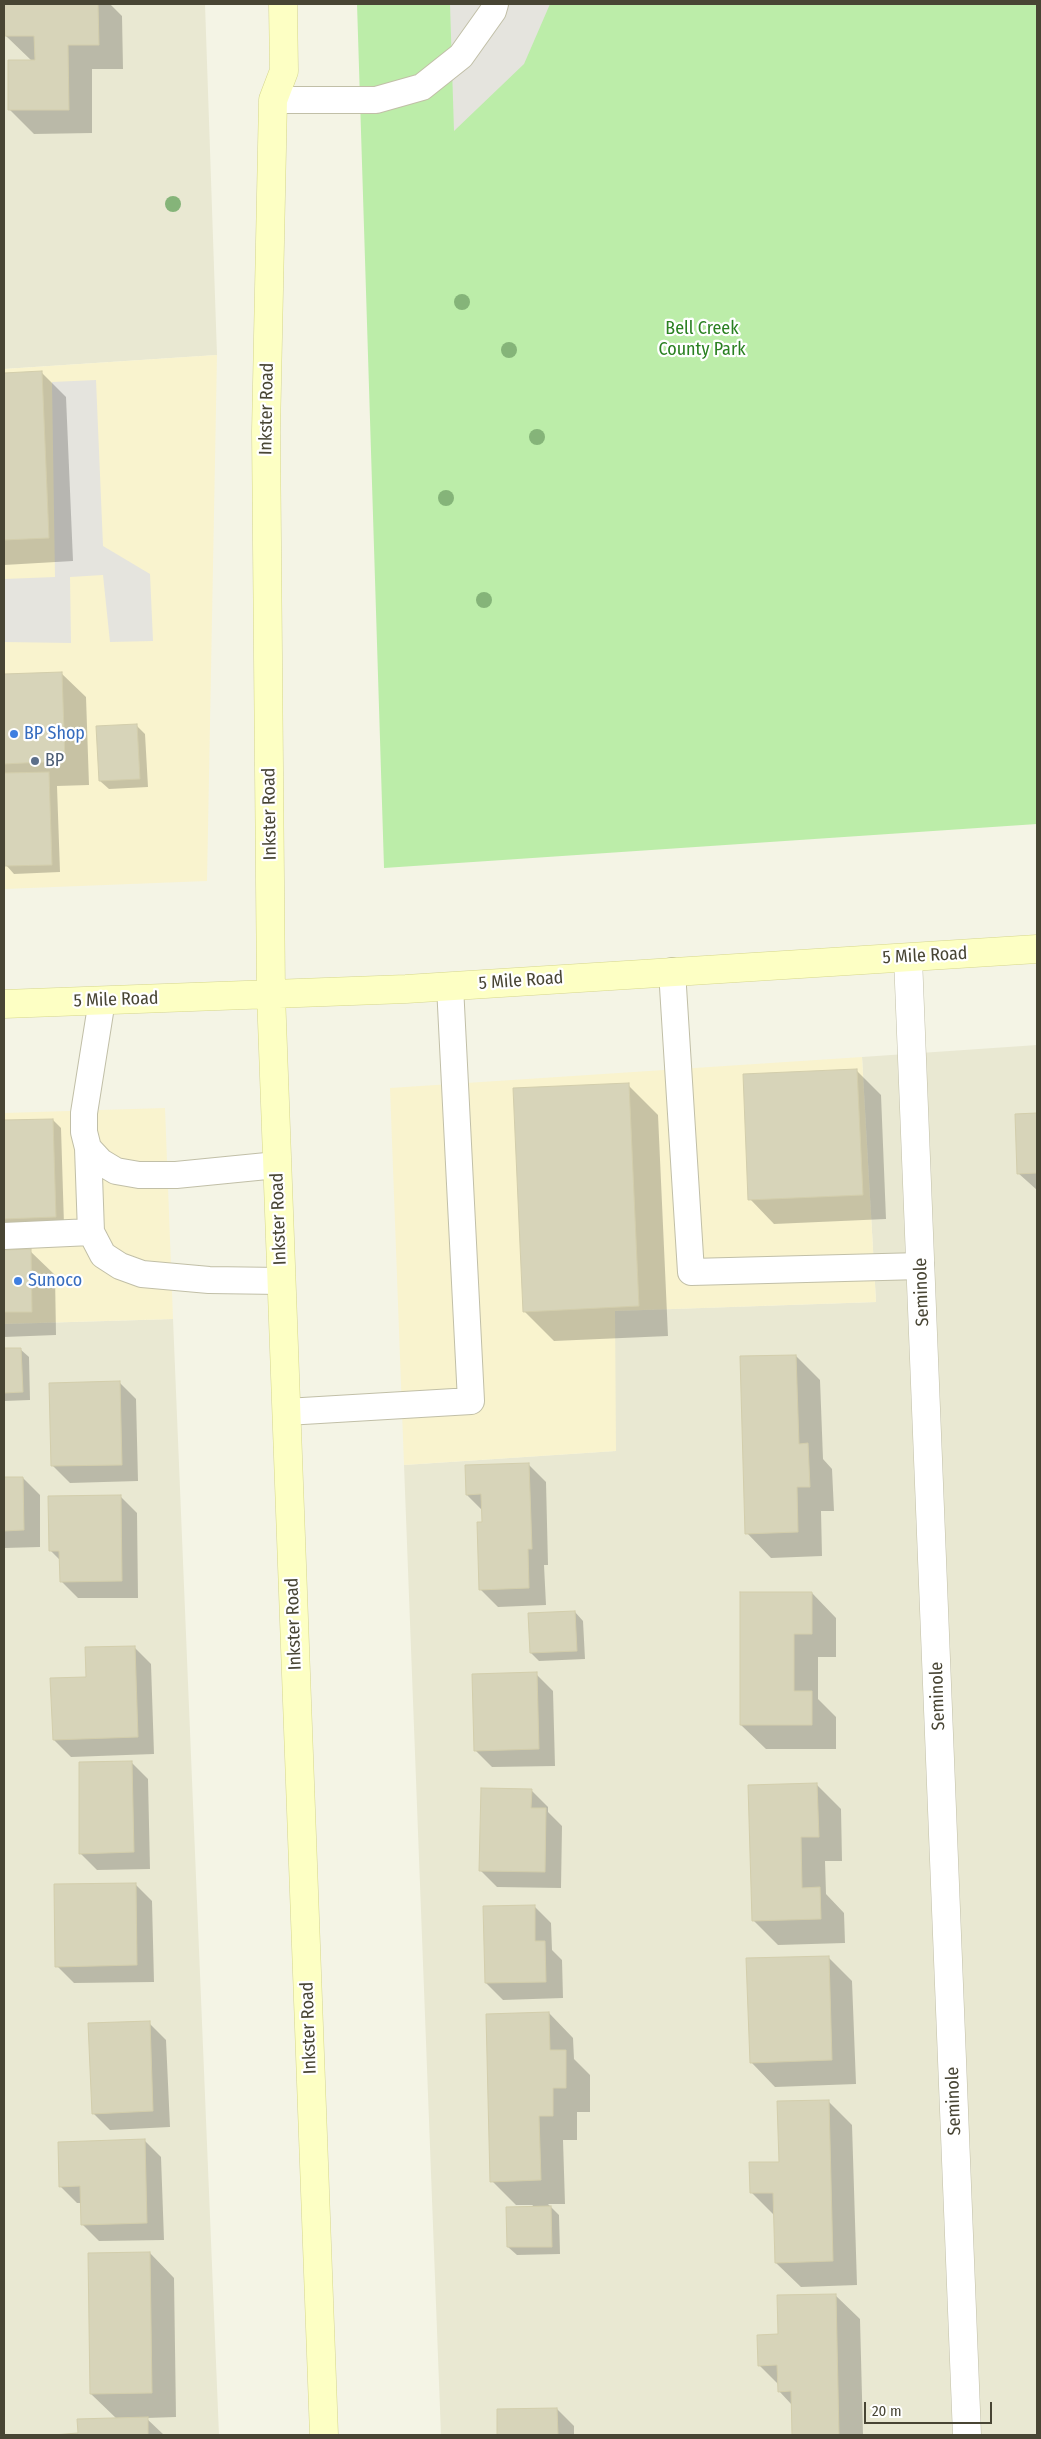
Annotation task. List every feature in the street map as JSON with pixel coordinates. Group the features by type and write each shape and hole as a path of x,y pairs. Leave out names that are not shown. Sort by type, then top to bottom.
{"main road":[{"name":"Inkster Road","path":"283,4 284,71 273,100 266,431 271,994 324,2435"},
{"name":"5 Mile Road","path":"4,1004 450,986 1037,949"}],"street":[{"name":"Seminole","path":"908,958 966,2435"}],"lane":[{"path":"273,100 376,100 422,87 461,56 493,11 495,4"},
{"path":"672,971 691,1272 921,1266"},
{"path":"286,1412 471,1400 450,986"},
{"path":"102,1000 84,1113 84,1132 88,1148 91,1232 103,1255 120,1266 142,1274 209,1280 281,1281"},
{"path":"88,1148 101,1162 116,1171 139,1175 176,1175 277,1165"},
{"path":"4,1236 91,1232"}],"shaded area":[{"path":"4,4 205,4 217,355 4,369"},
{"path":"450,4 550,4 524,64 454,131"},
{"path":"217,355 207,881 4,889 4,369"},
{"path":"96,380 103,546 150,574 153,641 110,642 103,575 70,577 71,643 4,642 4,579 55,577 52,382"},
{"path":"1037,1045 1037,2435 441,2435 404,1465 615,1451 614,1311 876,1302 862,1057"},
{"path":"862,1057 876,1302 615,1311 616,1451 404,1465 390,1088"},
{"path":"165,1108 173,1319 4,1324 4,1113"},
{"path":"173,1319 219,2435 4,2435 4,1324"}],"green space":[{"name":"Bell Creek County Park","path":"357,4 1037,4 1037,824 384,868"}],"building":[{"path":"4,4 98,4 99,45 68,45 69,110 8,110 8,60 35,60 34,36 5,36"},
{"path":"42,371 49,538 4,540 4,373"},
{"path":"62,672 65,761 4,764 4,674"},
{"path":"137,724 140,779 99,781 96,726"},
{"path":"49,772 52,865 5,866 4,773"},
{"path":"857,1069 863,1195 748,1200 743,1074"},
{"path":"629,1083 639,1306 523,1312 513,1088"},
{"path":"1037,1113 1037,1173 1017,1174 1015,1114"},
{"path":"53,1119 56,1217 4,1219 4,1120"},
{"name":"Sunoco","path":"31,1249 32,1312 4,1312 4,1250"},
{"path":"4,1348 21,1348 23,1392 4,1393"},
{"path":"796,1355 799,1444 808,1443 810,1487 797,1487 798,1532 745,1534 740,1356"},
{"path":"120,1381 122,1465 51,1466 49,1383"},
{"path":"529,1463 532,1549 528,1549 529,1588 479,1590 477,1522 482,1522 481,1494 466,1495 465,1465"},
{"path":"4,1477 23,1477 24,1530 4,1531"},
{"path":"121,1495 122,1581 60,1582 59,1551 49,1551 48,1496"},
{"path":"740,1592 812,1592 812,1634 794,1634 794,1691 812,1691 812,1725 740,1725"},
{"path":"575,1611 577,1651 530,1653 528,1613"},
{"path":"135,1646 138,1737 53,1740 50,1678 86,1677 85,1647"},
{"path":"537,1672 539,1749 474,1751 472,1674"},
{"path":"132,1761 134,1852 79,1854 79,1762"},
{"path":"817,1783 819,1837 801,1837 802,1888 820,1887 821,1919 752,1921 748,1785"},
{"path":"481,1788 532,1789 531,1808 546,1808 545,1872 479,1871"},
{"path":"136,1883 137,1965 55,1967 54,1884"},
{"path":"535,1905 535,1941 545,1941 546,1982 485,1983 483,1906"},
{"path":"829,1956 832,2060 750,2063 746,1958"},
{"path":"549,2012 550,2050 566,2050 566,2088 553,2088 553,2116 539,2116 541,2180 490,2182 486,2014"},
{"path":"150,2021 153,2111 92,2114 88,2023"},
{"path":"829,2100 833,2261 775,2263 773,2193 750,2193 749,2162 779,2162 777,2101"},
{"path":"145,2139 147,2223 81,2225 80,2186 59,2187 58,2142"},
{"path":"551,2206 552,2247 507,2247 506,2207"},
{"path":"150,2252 152,2393 90,2394 88,2253"},
{"path":"836,2294 839,2435 792,2435 791,2391 778,2392 777,2365 758,2366 757,2335 778,2334 777,2295"},
{"path":"557,2408 558,2435 497,2435 497,2409"},
{"path":"148,2417 148,2435 53,2435 78,2433 77,2419"}],"place":[{"name":"BP Shop","path":"14,734"},
{"name":"BP","path":"35,761"},
{"name":"Sunoco","path":"18,1281"}]}
